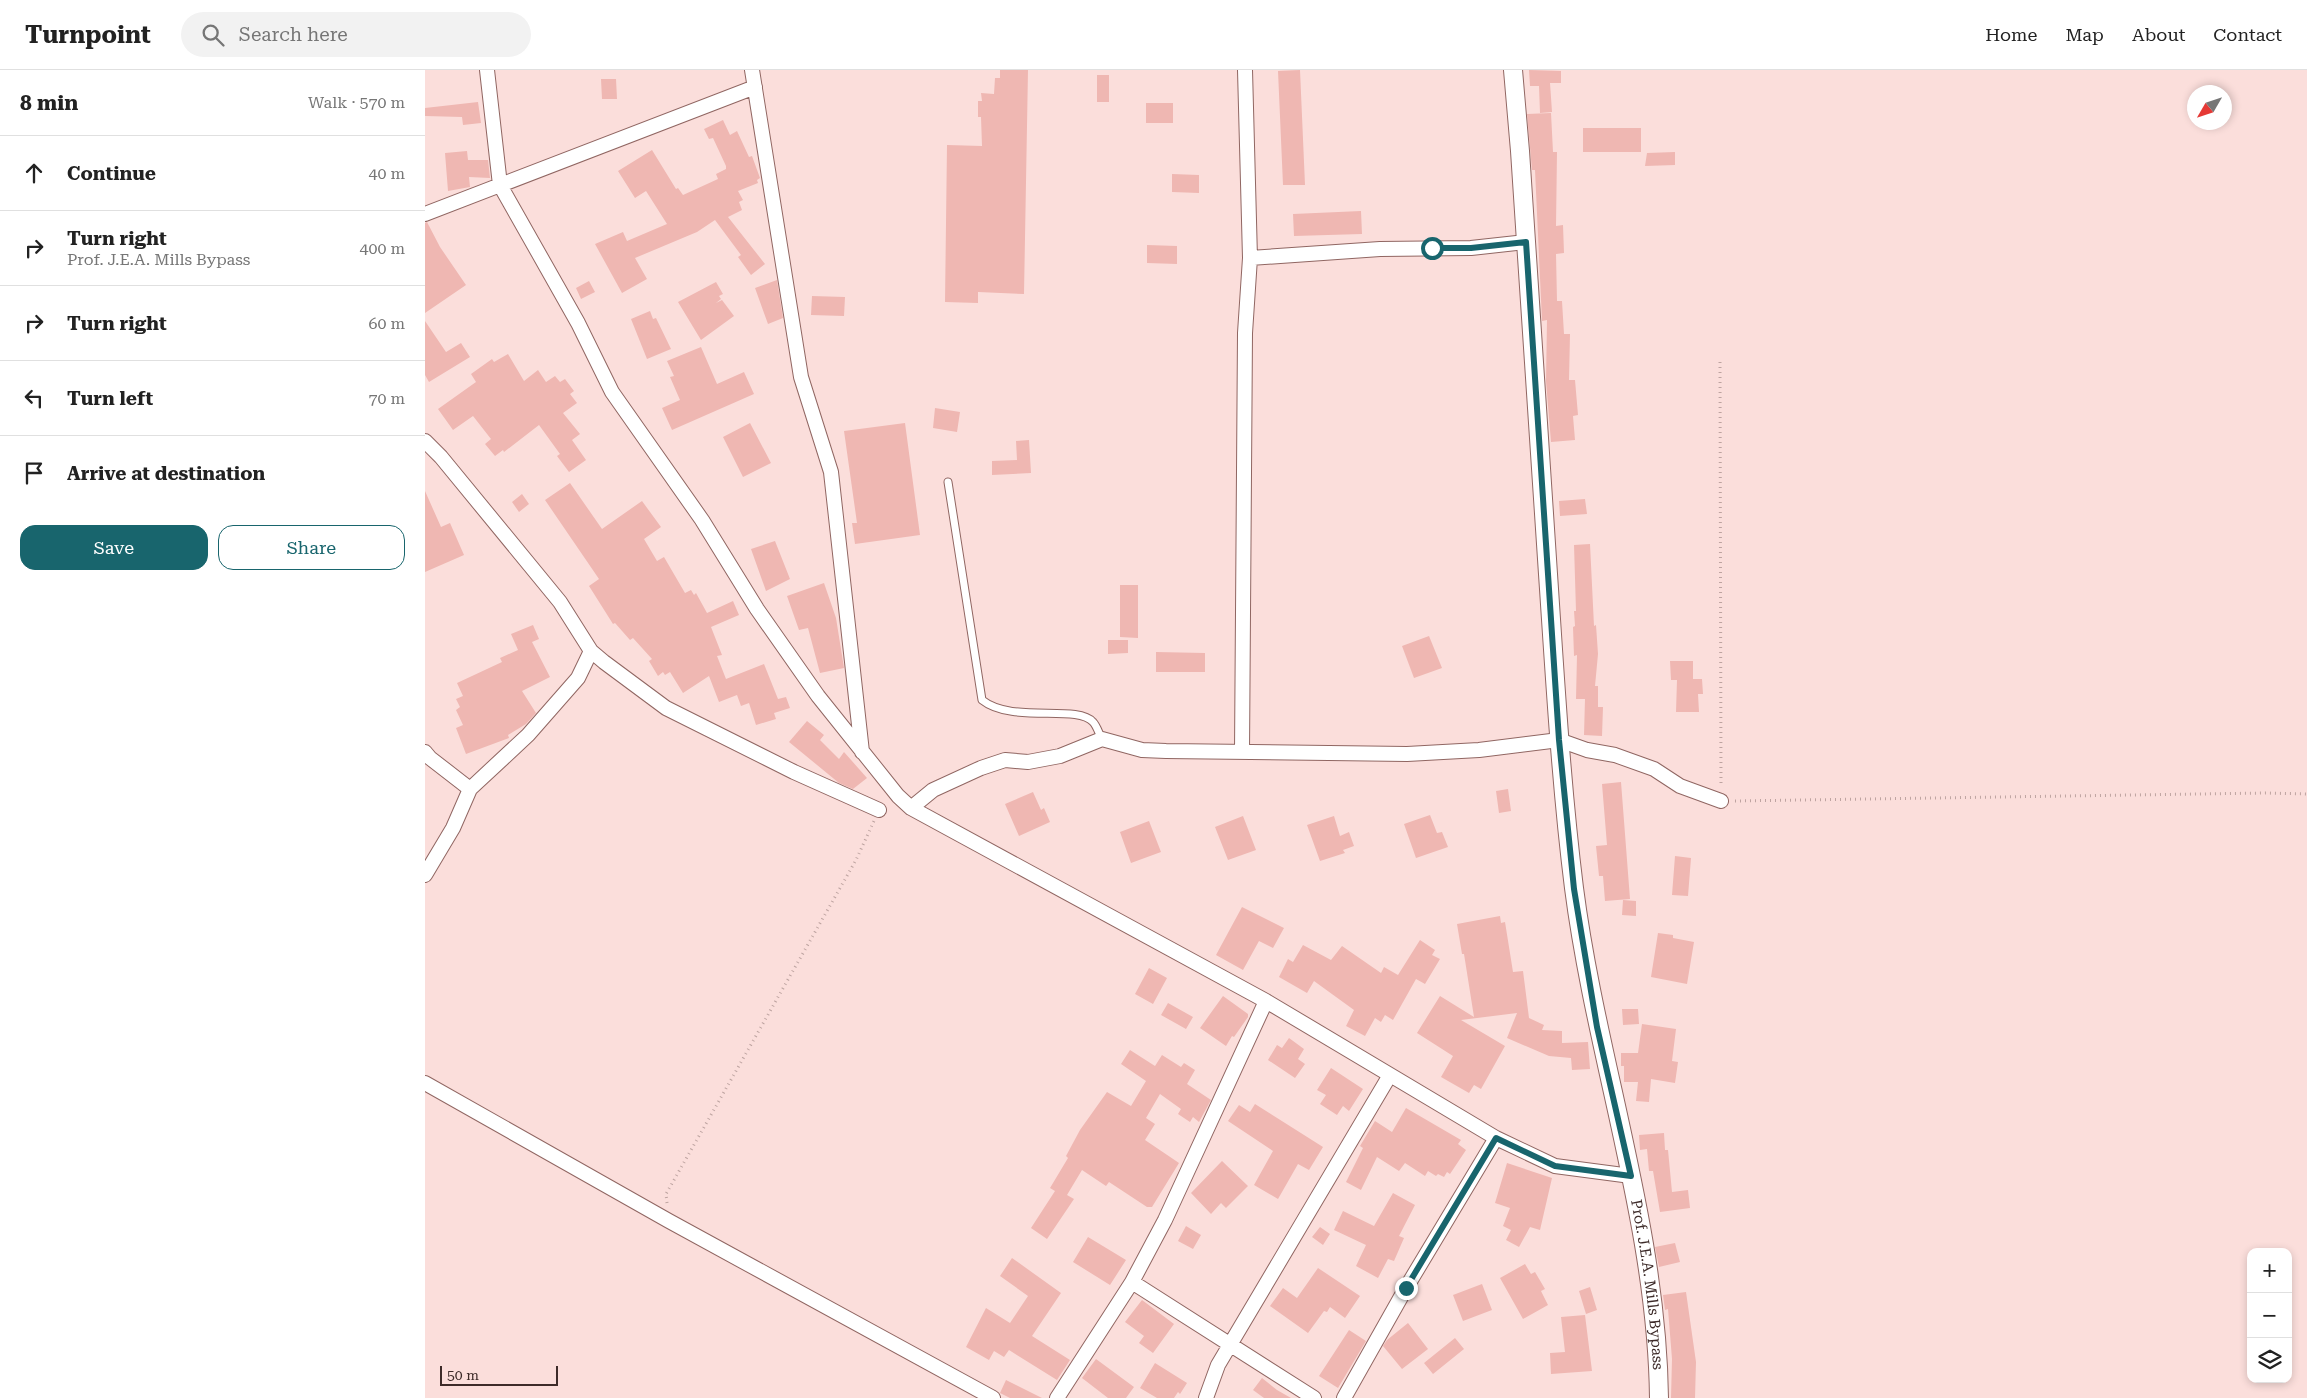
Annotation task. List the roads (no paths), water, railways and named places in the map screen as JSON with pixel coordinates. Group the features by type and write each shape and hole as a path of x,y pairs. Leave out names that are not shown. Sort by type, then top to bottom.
{"street":[{"path":"487,70 500,185 578,323 611,392 702,520 757,609 786,651 834,718 889,787 911,808 1266,1002 1496,1138 1555,1166 1631,1176"},
{"path":"752,70 801,377 831,472 862,752"},
{"path":"1242,752 1245,333 1250,258 1245,70"},
{"name":"Prof. J.E.A. Mills Bypass","path":"1513,70 1559,740 1576,899 1597,1027 1631,1176 1659,1344 1659,1398"},
{"path":"425,214 755,87"},
{"path":"1250,258 1380,249 1471,248 1526,242"},
{"path":"425,441 441,457 560,602 591,651 666,708 794,772 879,810"},
{"path":"425,875 453,828 470,789 529,735 578,678 591,651"},
{"path":"911,808 933,790 981,768 1005,760 1028,762 1060,756 1102,739 1142,750 1407,754 1479,750 1559,740 1587,750 1615,755 1654,769 1680,786 1721,801"},
{"path":"425,752 470,789"},
{"path":"1057,1398 1132,1282 1165,1220 1266,1002"},
{"path":"1206,1398 1218,1365 1390,1075"},
{"path":"425,1083 669,1221 993,1398"},
{"path":"1345,1398 1406,1288 1496,1138"},
{"path":"1132,1282 1314,1398"}],"lane":[{"path":"948,482 982,700 990,706 1016,714 1079,714 1093,721 1102,739"}]}
